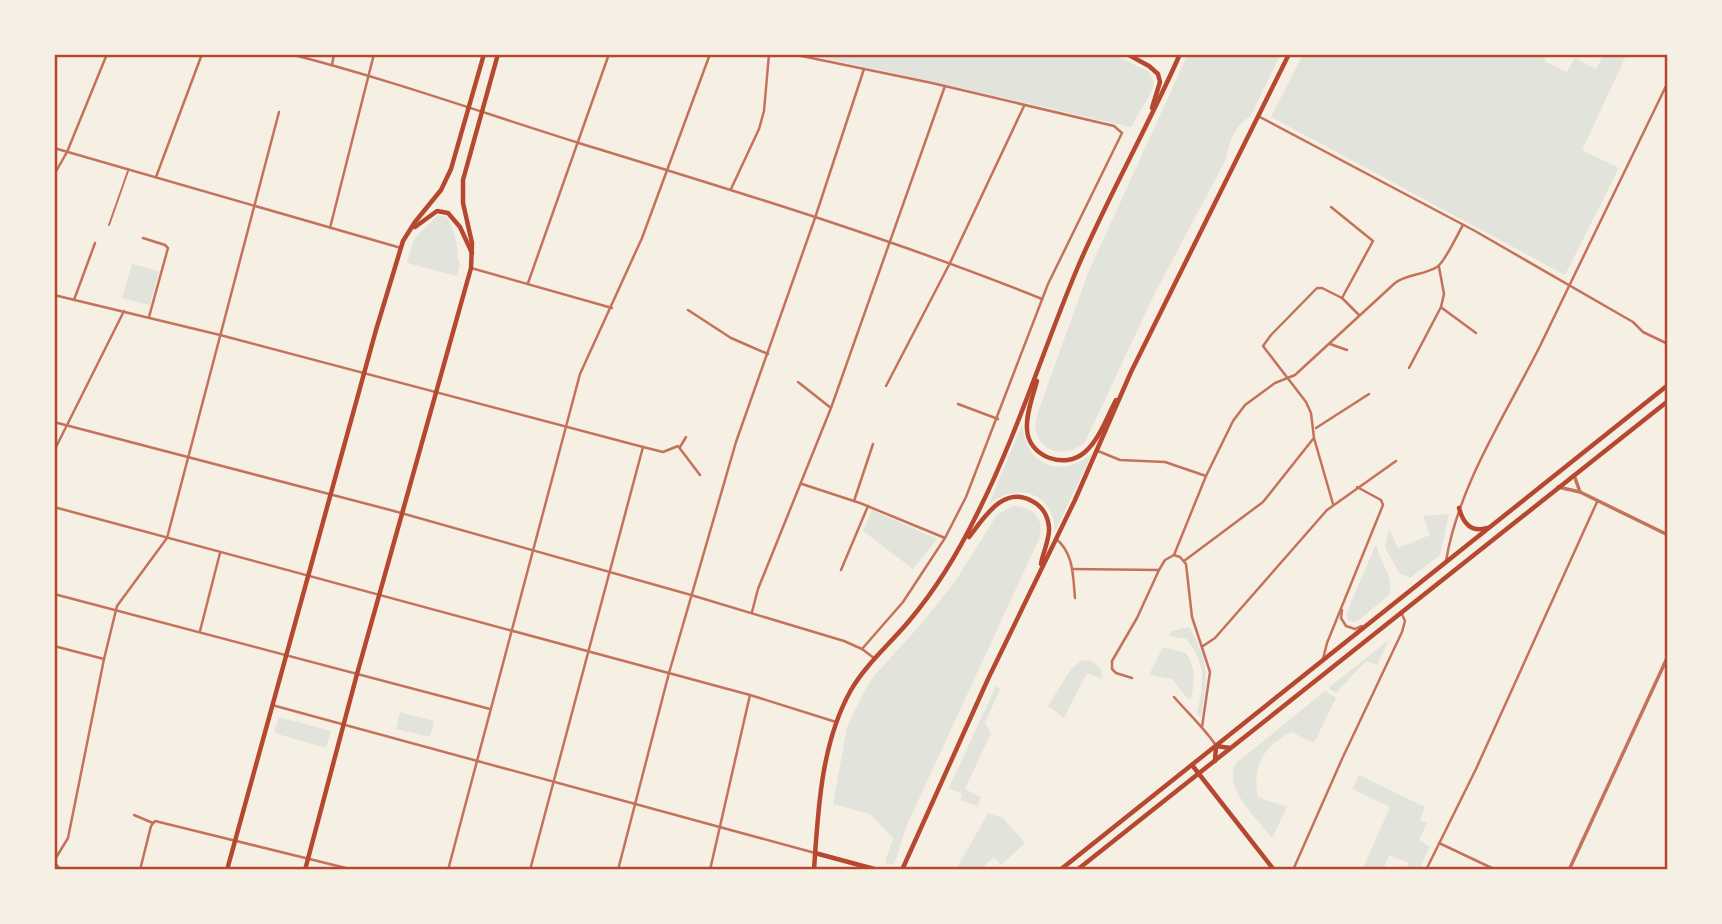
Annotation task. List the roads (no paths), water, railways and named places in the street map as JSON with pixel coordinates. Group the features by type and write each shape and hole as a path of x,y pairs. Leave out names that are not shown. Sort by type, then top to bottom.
{"main road":[{"path":"227,870 330,494 401,248 407,234 446,182 484,54"},
{"path":"305,870 343,724 471,268 473,256 462,190 498,54"},
{"path":"1127,54 1149,66 1158,75 1160,82 1149,118"},
{"path":"962,546 991,486 1042,364 1077,269 1180,54"},
{"path":"1042,364 1028,417 1027,433 1036,449 1044,456 1065,461 1084,454 1091,446 1131,372 1289,54"},
{"path":"407,234 428,216 444,211 456,221 473,256"},
{"path":"902,870 1041,567 1098,451 1131,372"},
{"path":"1060,870 1668,385"},
{"path":"1079,868 1668,401"},
{"path":"814,870 823,777 836,722 852,688 927,599 962,546 997,504 1010,497 1025,498 1041,507 1049,531 1041,567"},
{"path":"1459,508 1463,520 1470,527 1479,530 1491,527"},
{"path":"1216,746 1231,748"},
{"path":"1215,761 1216,746"},
{"path":"1192,765 1274,870"},
{"path":"815,853 878,870"}],"street":[{"path":"54,175 67,152 107,54"},
{"path":"156,177 202,54"},
{"path":"290,54 731,189 891,242 1042,299"},
{"path":"332,65 334,54"},
{"path":"330,228 374,54"},
{"path":"528,283 609,54"},
{"path":"448,870 580,374 612,308 668,169 710,54"},
{"path":"731,189 764,111 769,54"},
{"path":"792,54 945,86 1114,126 1121,130 1121,135 1042,299 967,497 945,538 904,602 862,649"},
{"path":"618,870 669,673 745,414 816,218 864,69"},
{"path":"1446,562 1459,508 1668,82"},
{"path":"751,613 758,589 831,408 945,86"},
{"path":"886,386 950,263 1024,106"},
{"path":"61,870 54,862 68,838 116,611 122,598 167,538 279,112"},
{"path":"1258,116 1463,225 1633,322 1643,332 1668,344"},
{"path":"54,148 401,248"},
{"path":"1331,207 1373,241 1342,298"},
{"path":"1132,678 1116,673 1111,665 1112,661 1137,618 1159,570 1165,560 1174,555 1206,476 1225,435 1241,410 1275,383 1288,379 1401,278 1439,267 1463,225"},
{"path":"143,238 167,248 149,317"},
{"path":"74,300 95,243"},
{"path":"1409,368 1441,307 1444,294 1439,267"},
{"path":"471,268 612,308"},
{"path":"1333,504 1314,438 1311,413 1306,402 1264,349 1264,344 1317,288 1342,298 1359,315"},
{"path":"54,295 220,335 663,452 675,446 680,447 699,475"},
{"path":"1441,307 1476,333"},
{"path":"688,310 731,338 768,354"},
{"path":"54,451 124,311"},
{"path":"1330,344 1347,350"},
{"path":"798,382 831,408"},
{"path":"1314,429 1369,394"},
{"path":"958,404 998,419"},
{"path":"54,422 330,494 691,595 862,649 875,659"},
{"path":"680,447 686,437"},
{"path":"1184,561 1263,502 1314,438"},
{"path":"854,501 873,444"},
{"path":"530,870 643,447"},
{"path":"1098,451 1120,460 1165,462 1206,476"},
{"path":"1203,646 1215,638 1333,504 1395,461"},
{"path":"1574,475 1580,492"},
{"path":"802,484 868,506 945,538"},
{"path":"1322,661 1383,505 1381,500 1357,487"},
{"path":"1558,487 1580,492 1668,535"},
{"path":"1426,870 1476,769 1597,502"},
{"path":"841,570 868,506"},
{"path":"54,507 511,629 750,695 836,722"},
{"path":"1056,539 1066,550 1072,569 1075,598"},
{"path":"200,632 220,553"},
{"path":"1174,555 1184,561"},
{"path":"1184,561 1192,617 1210,672 1202,727"},
{"path":"1072,569 1159,570"},
{"path":"54,594 490,709"},
{"path":"1343,605 1341,618 1346,626 1355,628 1372,622"},
{"path":"1293,870 1402,632 1405,621 1401,612"},
{"path":"54,646 104,659"},
{"path":"1569,870 1668,656"},
{"path":"710,870 750,695"},
{"path":"1174,697 1216,746"},
{"path":"272,705 815,853"},
{"path":"134,815 153,823 160,822 354,870"},
{"path":"140,870 153,823"},
{"path":"1439,843 1496,870"},
{"path":"1079,868 1087,870"}],"lane":[{"path":"109,225 128,170"}]}
